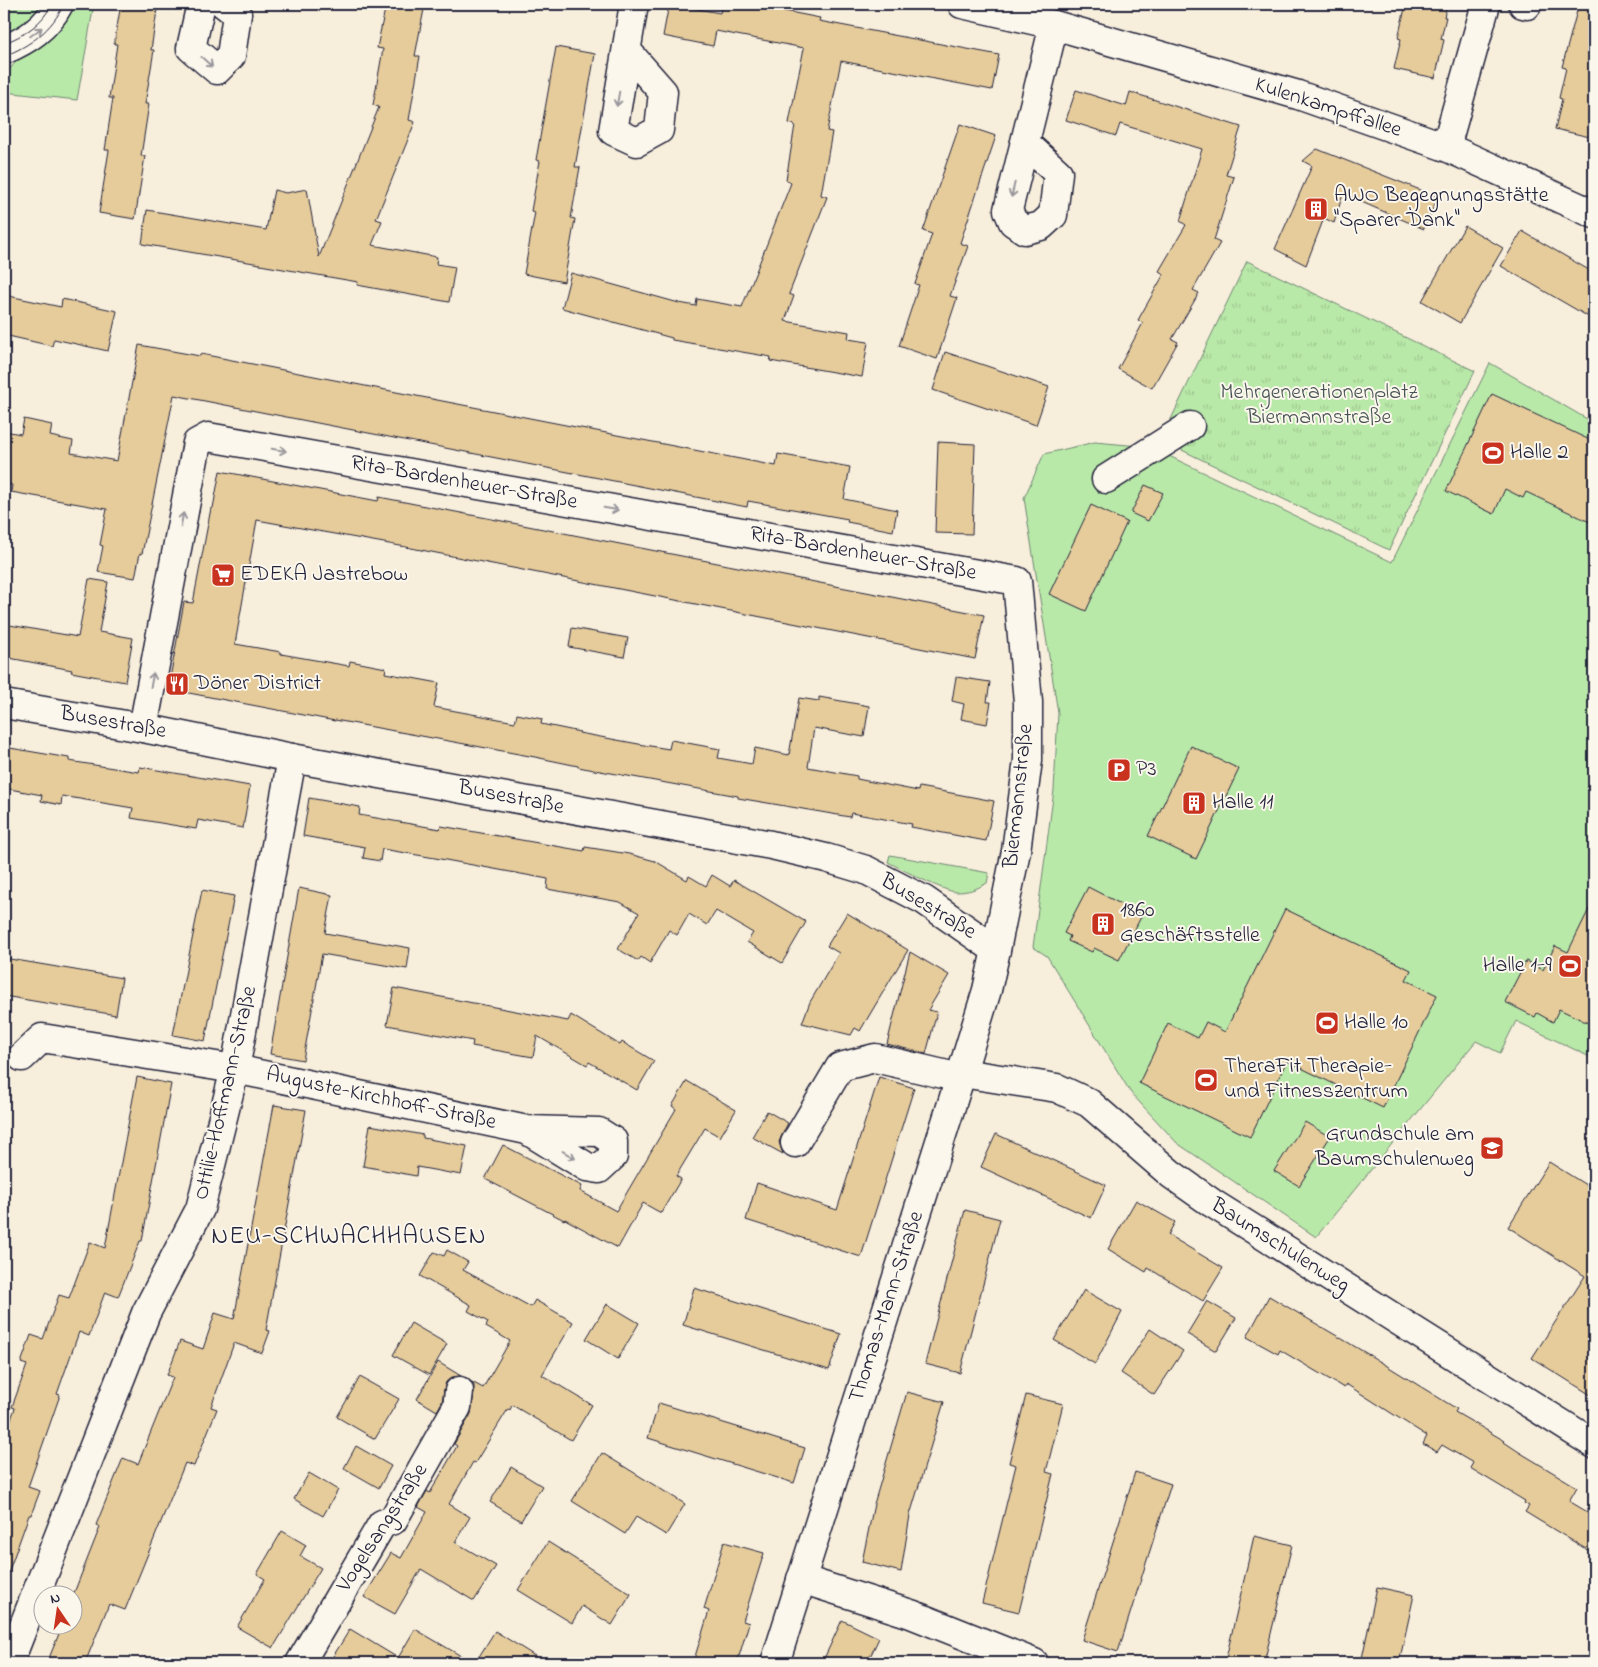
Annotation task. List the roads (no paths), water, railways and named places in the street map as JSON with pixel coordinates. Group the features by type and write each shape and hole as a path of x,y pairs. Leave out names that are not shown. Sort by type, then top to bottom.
{"street":[{"path":"4,50 24,41 42,27 59,4"},
{"path":"201,4 192,48 216,70 231,56 237,14 224,4"},
{"path":"627,51 634,4"},
{"name":"Kulenkampffallee","path":"962,4 1007,8 1054,25 1298,95 1446,147 1594,214"},
{"path":"1446,147 1486,4"},
{"path":"1025,143 1054,25"},
{"path":"1106,479 1190,426"},
{"name":"Rita-Bardenheuer-Straße","path":"143,728 197,443 208,437 1017,582"},
{"name":"Biermannstraße","path":"996,950 1016,851 1028,760 1028,702 1017,582"},
{"name":"Busestraße","path":"4,704 143,728 292,758 771,845 826,858 866,870 924,900 996,950"},
{"name":"Ottilie-Hoffmann-Straße","path":"9,1663 146,1313 200,1209 235,1069 292,758"},
{"name":"Thomas-Mann-Straße","path":"775,1663 961,1075 987,990 996,950"},
{"name":"Auguste-Kirchhoff-Straße","path":"22,1057 42,1038 235,1069 527,1130"},
{"name":"Baumschulenweg","path":"795,1143 840,1066 875,1058 961,1075 1057,1088 1089,1103 1171,1174 1212,1203 1594,1443"},
{"name":"Vogelsangstraße","path":"300,1663 382,1524 393,1520 457,1407 459,1391"},
{"path":"801,1579 911,1614 1034,1663"}],"tram line":[{"path":"4,43 19,37 32,28 44,17 52,4"},
{"path":"4,56 23,47 39,36 53,22 64,4"}],"place":[{"name":"AWO Begegnungsstätte \"Sparer Dank\"","path":"1316,209"},
{"name":"Halle 2","path":"1493,453"},
{"name":"EDEKA Jastrebow","path":"223,575"},
{"name":"Döner District","path":"177,684"},
{"name":"P3","path":"1119,770"},
{"name":"Halle 11","path":"1194,803"},
{"name":"1860 Geschäftsstelle","path":"1103,924"},
{"name":"Halle 1-9","path":"1570,966"},
{"name":"Halle 10","path":"1327,1023"},
{"name":"TheraFit Therapie- und Fitnesszentrum","path":"1206,1080"},
{"name":"Grundschule am Baumschulenweg","path":"1492,1148"}],"district":[{"name":"NEU-SCHWACHHAUSEN","path":"349,1237"}],"park label":[{"name":"Mehrgenerationenplatz Biermannstraße","path":"1319,406"}]}
